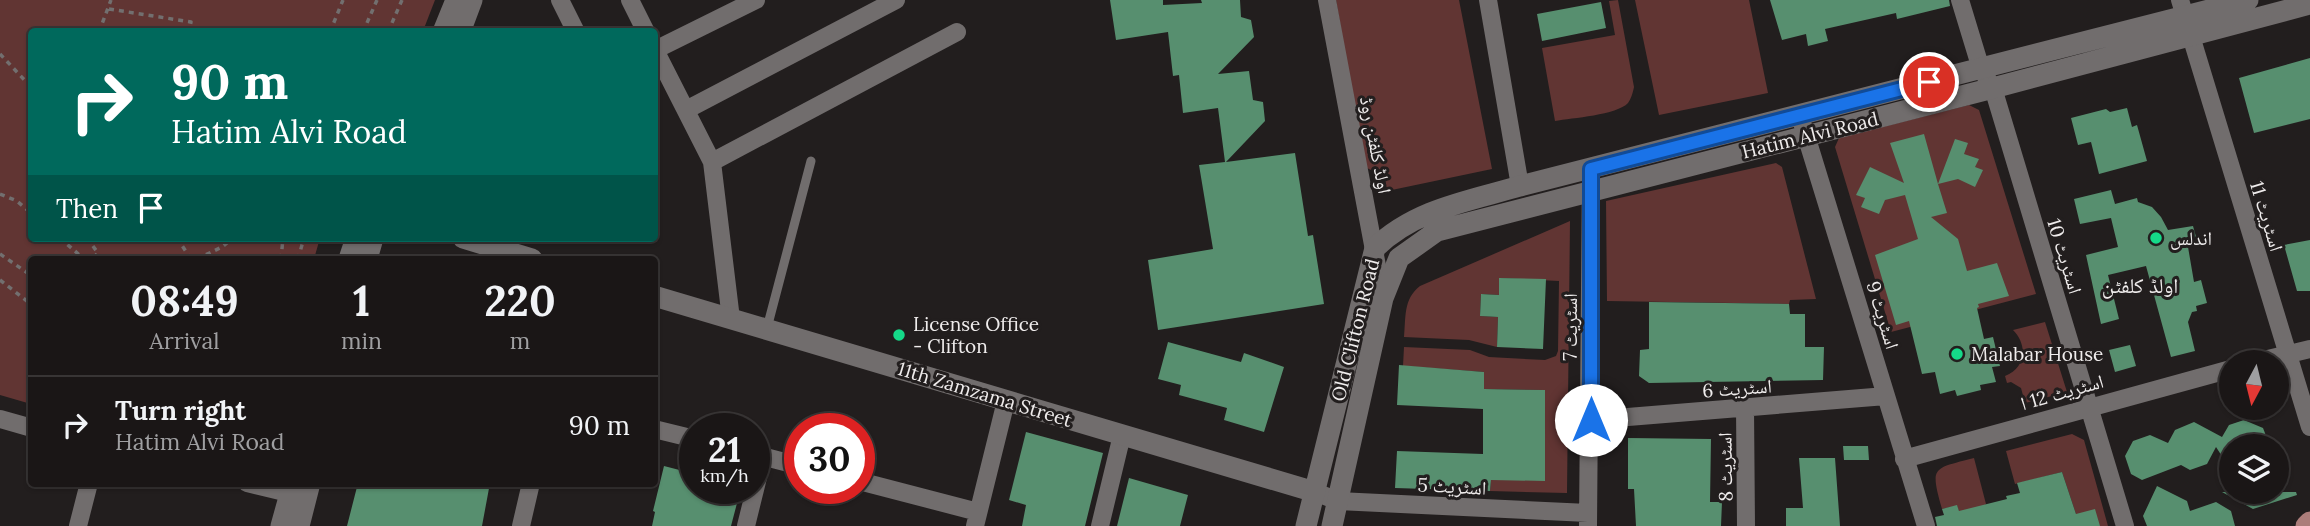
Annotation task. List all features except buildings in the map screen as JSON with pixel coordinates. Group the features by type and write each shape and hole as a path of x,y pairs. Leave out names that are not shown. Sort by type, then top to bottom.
{"main road":[{"path":"2306,526 2310,522"}],"street":[{"path":"445,28 456,0"},
{"path":"462,28 472,0"},
{"path":"560,0 574,28"},
{"path":"630,0 644,28"},
{"path":"658,48 756,0"},
{"path":"686,110 896,0"},
{"name":"اولڈ کلفٹن روڈ","path":"1327,0 1376,248 1383,298"},
{"path":"1488,0 1520,186"},
{"name":"اسٹریٹ 10","path":"1960,0 1980,69 1993,88 2125,526"},
{"name":"Hatim Alvi Road","path":"1383,298 1399,258 1437,231 1591,193 1980,69 2248,0"},
{"name":"Hatim Alvi Road","path":"1520,186 1591,169 1993,88 2185,18 2310,4"},
{"name":"اسٹریٹ 11","path":"2185,18 2285,350"},
{"path":"712,162 957,32"},
{"path":"658,55 712,162 731,319"},
{"name":"اسٹریٹ 9","path":"1803,126 1926,526"},
{"name":"اسٹریٹ 7","path":"1588,520 1591,420 1591,169"},
{"name":"Old Clifton Road","path":"1306,526 1376,248 1389,235 1421,215 1520,186"},
{"path":"476,242 522,256"},
{"name":"11th Zamzama Street","path":"658,297 1315,492"},
{"name":"Old Clifton Road","path":"1332,526 1383,298"},
{"path":"2289,353 2310,349"},
{"name":"اسٹریٹ 11","path":"2289,363 2310,428"},
{"name":"اسٹریٹ 12 ا","path":"1904,459 2088,406 2219,372"},
{"name":"اسٹریٹ 6","path":"1591,420 1886,396"},
{"path":"875,486 977,519 1006,401"},
{"name":"اسٹریٹ 8","path":"1745,408 1746,526"},
{"path":"0,419 28,427"},
{"path":"658,430 679,435"},
{"path":"1100,526 1122,435"},
{"path":"78,526 88,487"},
{"path":"282,487 300,489"},
{"path":"521,526 530,487"},
{"path":"281,526 300,489"},
{"path":"299,526 300,489"},
{"name":"اسٹریٹ 5","path":"1315,492 1338,501 1588,520"},
{"path":"746,526 750,504"}],"lane":[{"path":"767,330 811,161"}],"path":[{"path":"101,28 111,0"},
{"path":"332,28 343,0"},
{"path":"365,28 377,0"},
{"path":"390,28 402,0"},
{"path":"108,9 191,22 190,28"},
{"path":"0,54 28,85"},
{"path":"0,194 17,201 28,211"},
{"path":"65,242 81,256"},
{"path":"90,242 98,253 95,256"},
{"path":"203,256 228,242"},
{"path":"0,254 28,273"},
{"path":"0,280 28,302"}],"shaded area":[{"path":"0,0 435,0 424,28 28,28 28,242 319,242 315,256 28,256 28,403 0,395"},
{"path":"1336,0 1459,0 1492,169 1387,191 1385,177 1365,167"},
{"path":"1618,0 1634,87 1630,100 1614,110 1555,121 1542,48 1615,35 1609,1"},
{"path":"1635,0 1749,0 1768,93 1659,115"},
{"path":"1969,105 1979,110 2036,294 1891,332 1835,147 1839,138"},
{"path":"1776,163 1782,167 1816,299 1790,300 1789,304 1607,301 1606,201"},
{"path":"1570,221 1567,493 1490,491 1491,480 1545,480 1545,390 1484,389 1484,372 1403,366 1404,347 1470,350 1489,357 1545,360 1556,356 1559,281 1500,278 1499,295 1481,294 1480,316 1498,317 1497,347 1469,340 1404,337 1408,303 1420,286"},
{"path":"2045,322 2067,392 2025,403 2021,388 2011,382 2007,383 2005,376 2021,362 2023,349 2013,330"},
{"path":"2072,434 2084,440 2108,526 2100,526 2076,514 2062,472 2015,484 2006,451"},
{"path":"1974,458 1986,504 1964,526 1957,506 1942,509 1936,477 1942,468"}],"place":[{"name":"اندلس","path":"2156,238"},
{"name":"License Office - Clifton","path":"899,335"},
{"name":"Malabar House","path":"1957,354"}],"district":[{"name":"اولڈ کلفٹن","path":"2140,286"}],"route":[{"path":"1591,420 1591,169 1929,82"}]}
